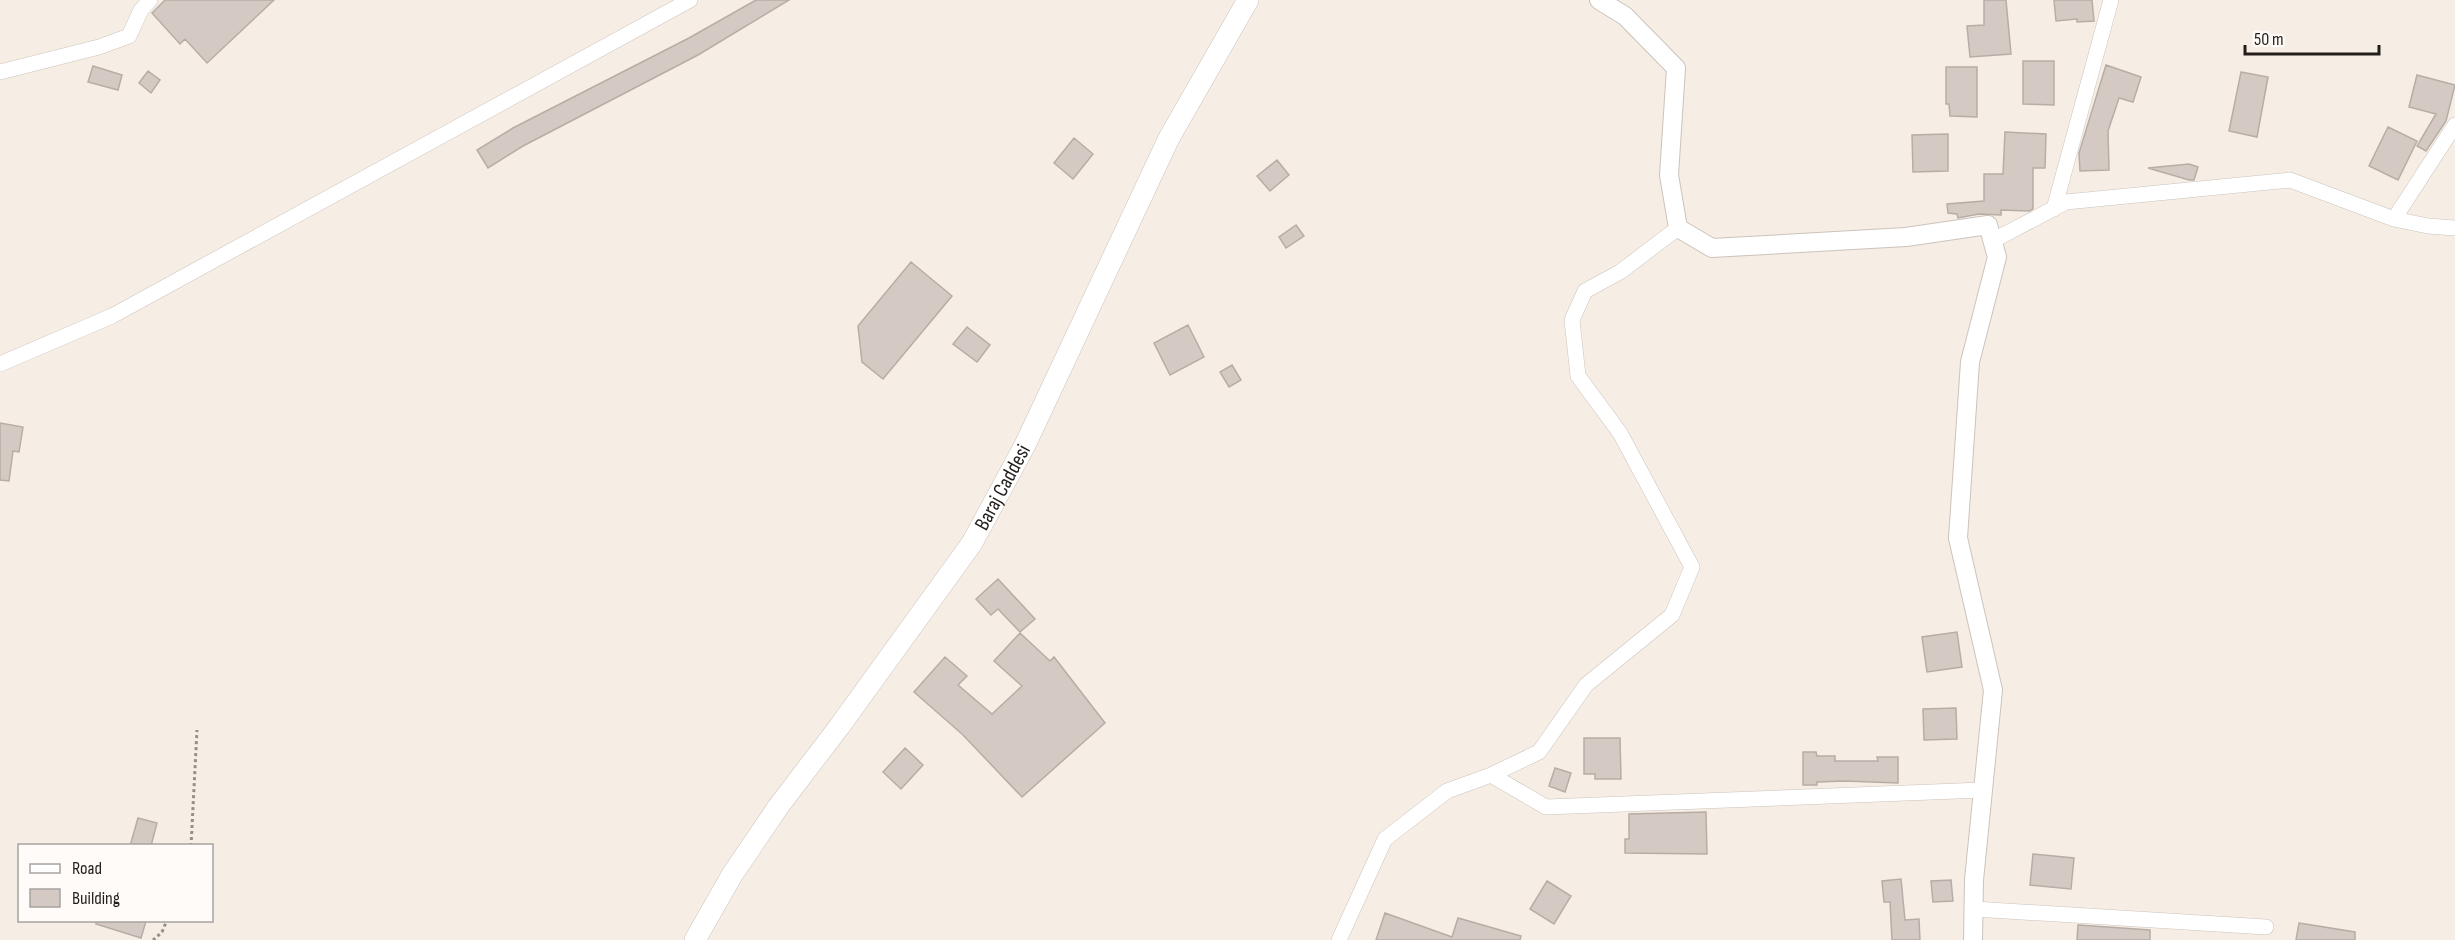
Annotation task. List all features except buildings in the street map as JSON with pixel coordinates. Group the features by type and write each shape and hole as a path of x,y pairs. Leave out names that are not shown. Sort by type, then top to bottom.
{"main road":[{"name":"Baraj Caddesi","path":"695,940 732,875 778,807 972,543 1025,445 1169,138 1248,0"}],"street":[{"path":"0,72 129,36 141,10 150,0"},
{"path":"0,364 112,316 690,0"},
{"path":"1599,0 1625,16 1676,68 1669,175 1678,228 1712,248 1906,237 1988,225 1997,257 1970,362 1958,538 1993,690 1974,880 1973,940"},
{"path":"2054,209 2111,0"},
{"path":"2394,219 2455,125"},
{"path":"1992,241 2066,202 2290,180 2394,219 2428,226 2455,228"},
{"path":"1339,940 1385,839 1447,791 1491,775 1539,752 1586,685 1672,615 1692,567 1620,433 1578,376 1572,320 1585,291 1620,272 1678,228"},
{"path":"1491,775 1546,807 1983,790"},
{"path":"1974,909 2266,927"}],"path":[{"path":"191,844 197,730"},
{"path":"153,940 162,932 167,922"}]}
